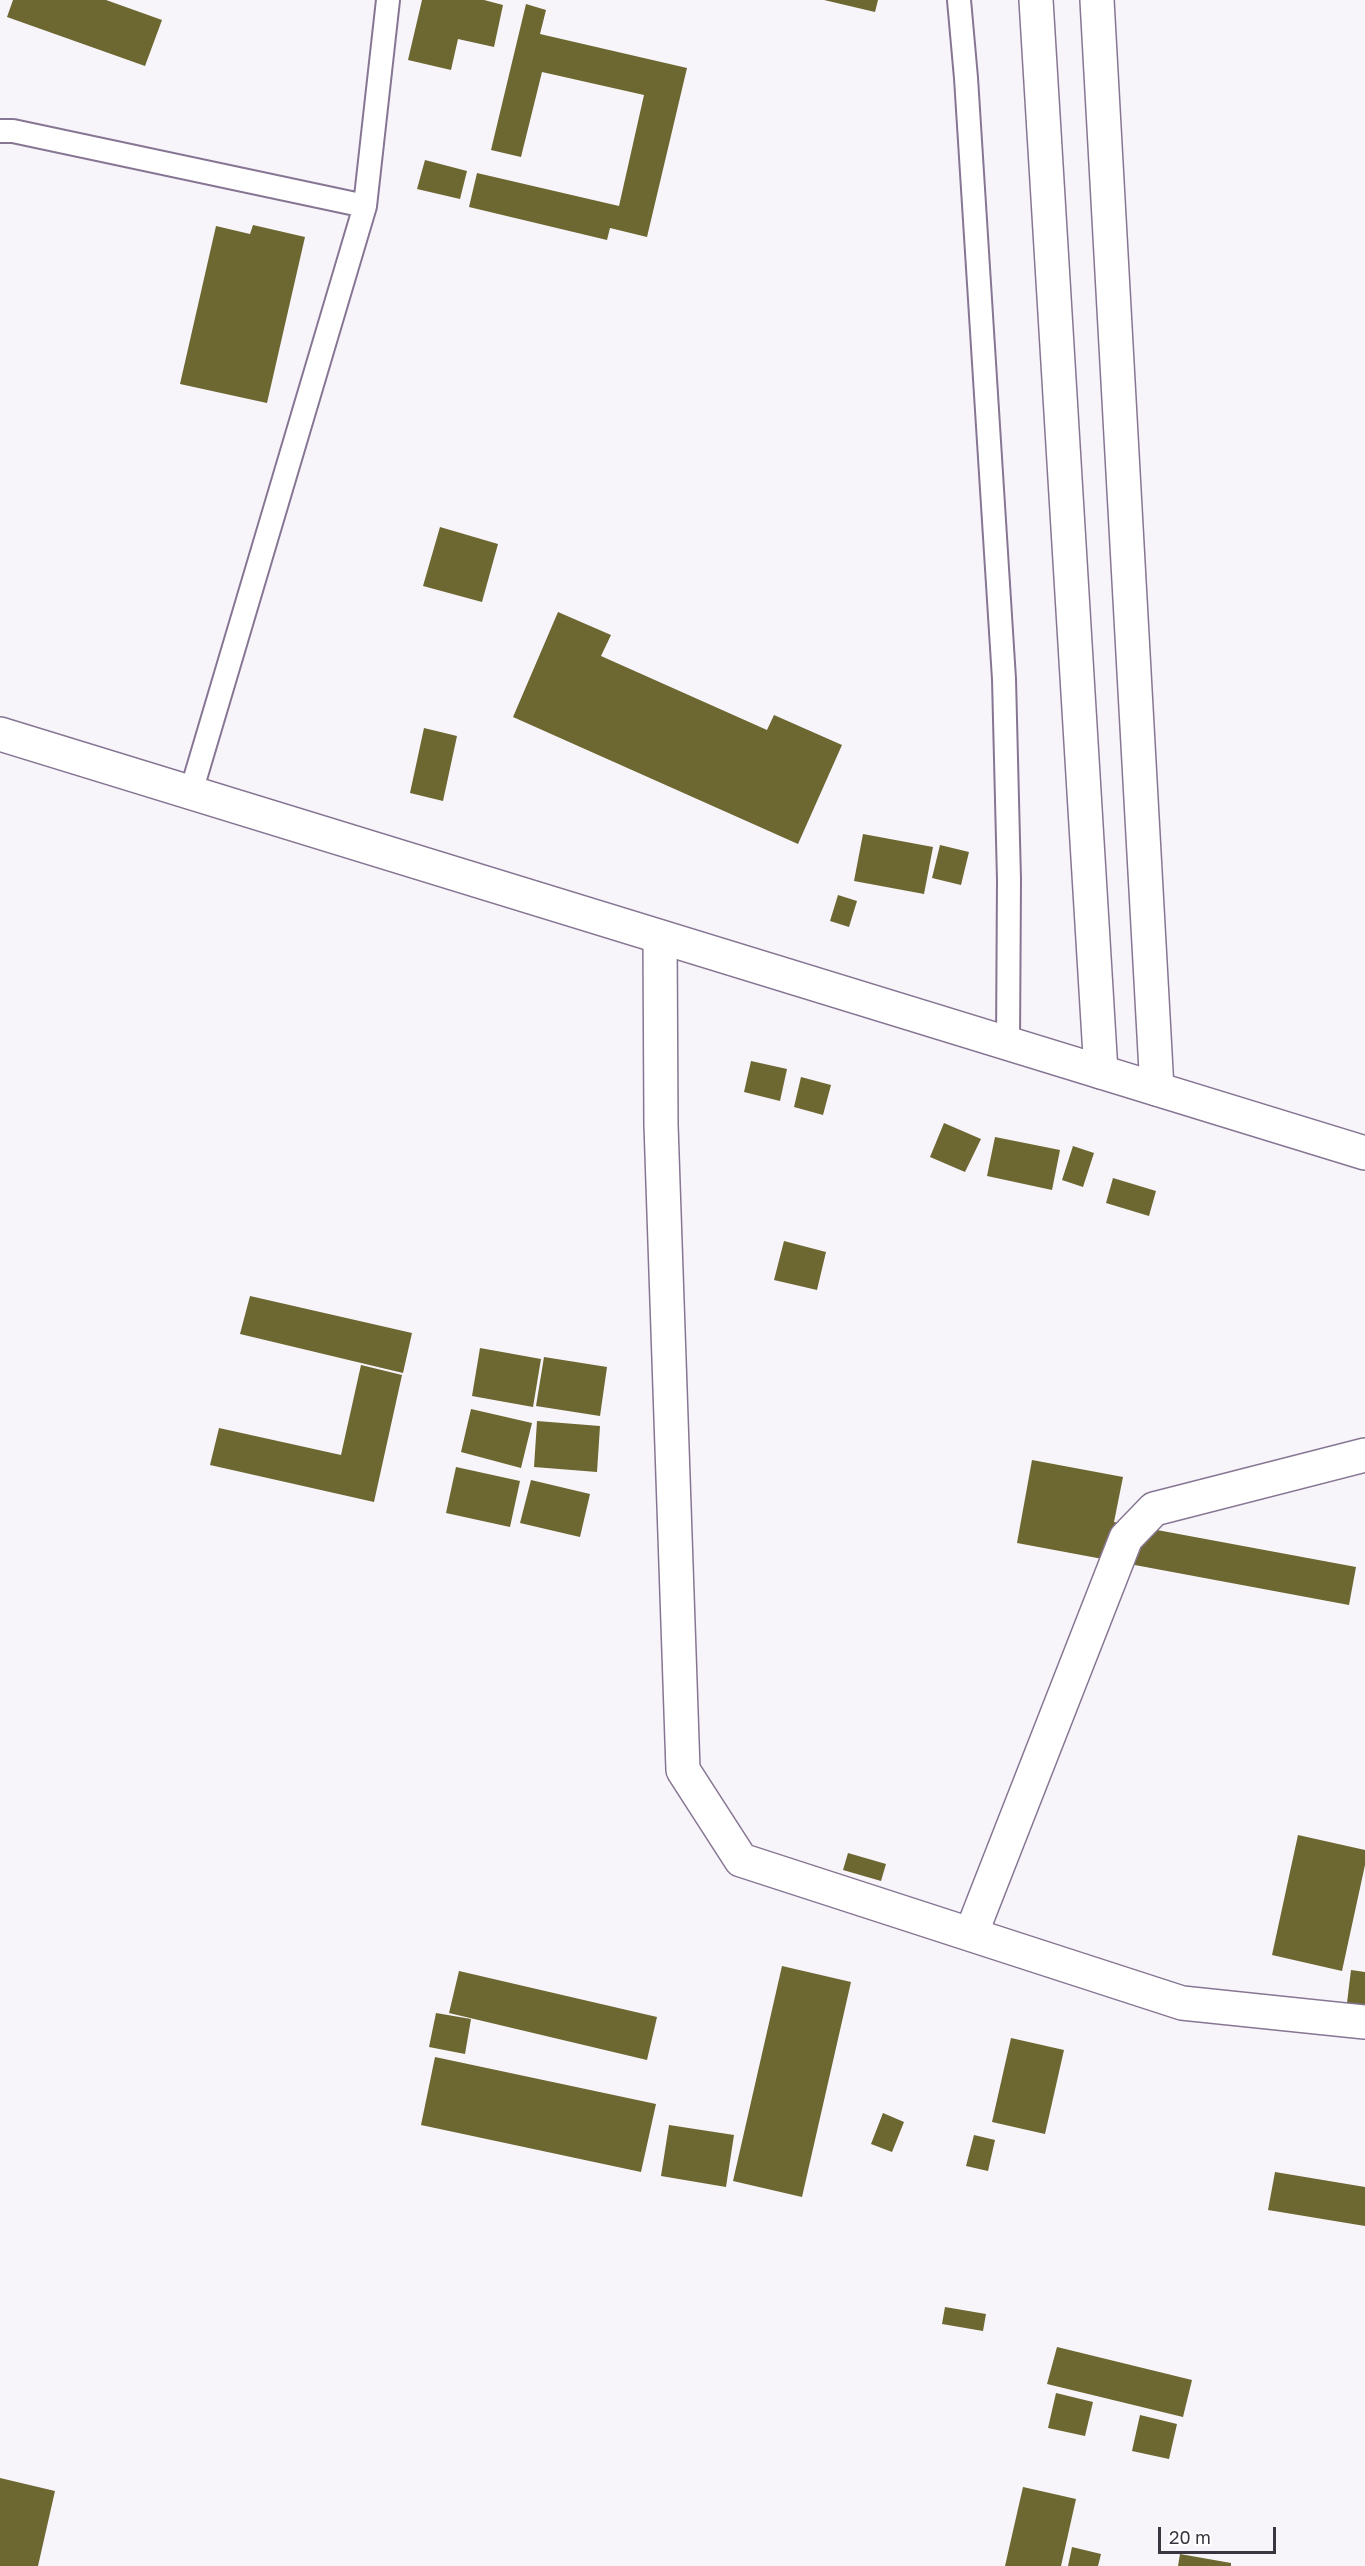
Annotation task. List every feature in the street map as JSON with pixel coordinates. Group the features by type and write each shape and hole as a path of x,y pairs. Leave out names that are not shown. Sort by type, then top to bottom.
{"main road":[{"path":"1036,0 1101,1072"},
{"path":"1097,0 1157,1089"},
{"path":"0,734 1365,1153"},
{"path":"660,937 661,1125 683,1770 741,1860 1182,2003 1365,2022"},
{"path":"971,1934 1126,1538 1154,1509 1365,1455"}],"lane":[{"path":"191,792 365,206 388,0"},
{"path":"959,0 966,78 1004,679 1009,880 1008,1044"},
{"path":"0,131 13,131 365,206"}],"building":[{"path":"13,0 106,0 162,20 145,66 7,17"},
{"path":"422,0 484,0 503,5 494,47 458,39 451,70 408,60"},
{"path":"824,0 878,0 875,12"},
{"path":"526,4 546,10 540,34 687,68 647,237 610,228 607,240 469,207 477,173 619,206 644,95 542,72 521,157 491,150"},
{"path":"425,160 467,171 460,199 417,189"},
{"path":"253,225 305,237 267,403 180,384 216,226 250,234"},
{"path":"440,527 498,544 482,602 423,586"},
{"path":"558,612 611,635 601,656 767,730 774,715 842,745 798,844 513,717"},
{"path":"424,728 457,736 443,801 410,793"},
{"path":"863,834 933,847 924,894 854,881"},
{"path":"940,845 969,852 961,885 932,878"},
{"path":"838,895 857,901 849,927 830,921"},
{"path":"751,1061 787,1069 780,1101 744,1092"},
{"path":"801,1077 831,1085 823,1115 794,1107"},
{"path":"944,1123 981,1139 965,1172 930,1157"},
{"path":"995,1137 1060,1150 1052,1190 987,1176"},
{"path":"1073,1146 1094,1153 1083,1187 1062,1180"},
{"path":"1113,1178 1156,1191 1149,1216 1106,1203"},
{"path":"784,1241 826,1252 817,1290 774,1280"},
{"path":"250,1296 412,1333 403,1373 240,1334"},
{"path":"480,1348 541,1359 533,1407 472,1396"},
{"path":"544,1357 607,1367 600,1416 536,1406"},
{"path":"361,1365 402,1375 374,1502 210,1465 219,1428 341,1455"},
{"path":"471,1409 532,1423 521,1468 461,1452"},
{"path":"537,1421 600,1426 597,1472 534,1467"},
{"path":"1032,1460 1123,1477 1114,1522 1356,1567 1349,1605 1017,1543"},
{"path":"456,1467 520,1481 510,1527 446,1513"},
{"path":"531,1480 590,1494 580,1537 520,1523"},
{"path":"1298,1835 1365,1850 1365,1865 1342,1971 1272,1955"},
{"path":"848,1853 886,1864 881,1881 843,1870"},
{"path":"782,1966 851,1982 802,2197 733,2181"},
{"path":"1351,1970 1365,1972 1365,2005 1347,2003"},
{"path":"459,1971 657,2017 647,2060 449,2013"},
{"path":"436,2013 471,2019 465,2054 429,2047"},
{"path":"1011,2038 1064,2050 1045,2134 992,2122"},
{"path":"435,2057 656,2104 641,2172 421,2125"},
{"path":"883,2113 904,2122 892,2152 871,2144"},
{"path":"669,2125 734,2135 726,2187 661,2176"},
{"path":"974,2135 995,2140 988,2171 966,2166"},
{"path":"1275,2172 1365,2187 1365,2226 1268,2210"},
{"path":"945,2307 986,2314 983,2331 942,2324"},
{"path":"1057,2347 1192,2380 1183,2417 1047,2384"},
{"path":"1056,2393 1093,2402 1085,2436 1048,2428"},
{"path":"1140,2415 1177,2424 1169,2459 1132,2451"},
{"path":"0,2478 55,2491 38,2566 0,2566"},
{"path":"1023,2487 1076,2499 1061,2566 1005,2566"},
{"path":"1072,2547 1101,2554 1098,2566 1068,2566"},
{"path":"1180,2554 1231,2563 1231,2566 1178,2566"}]}
